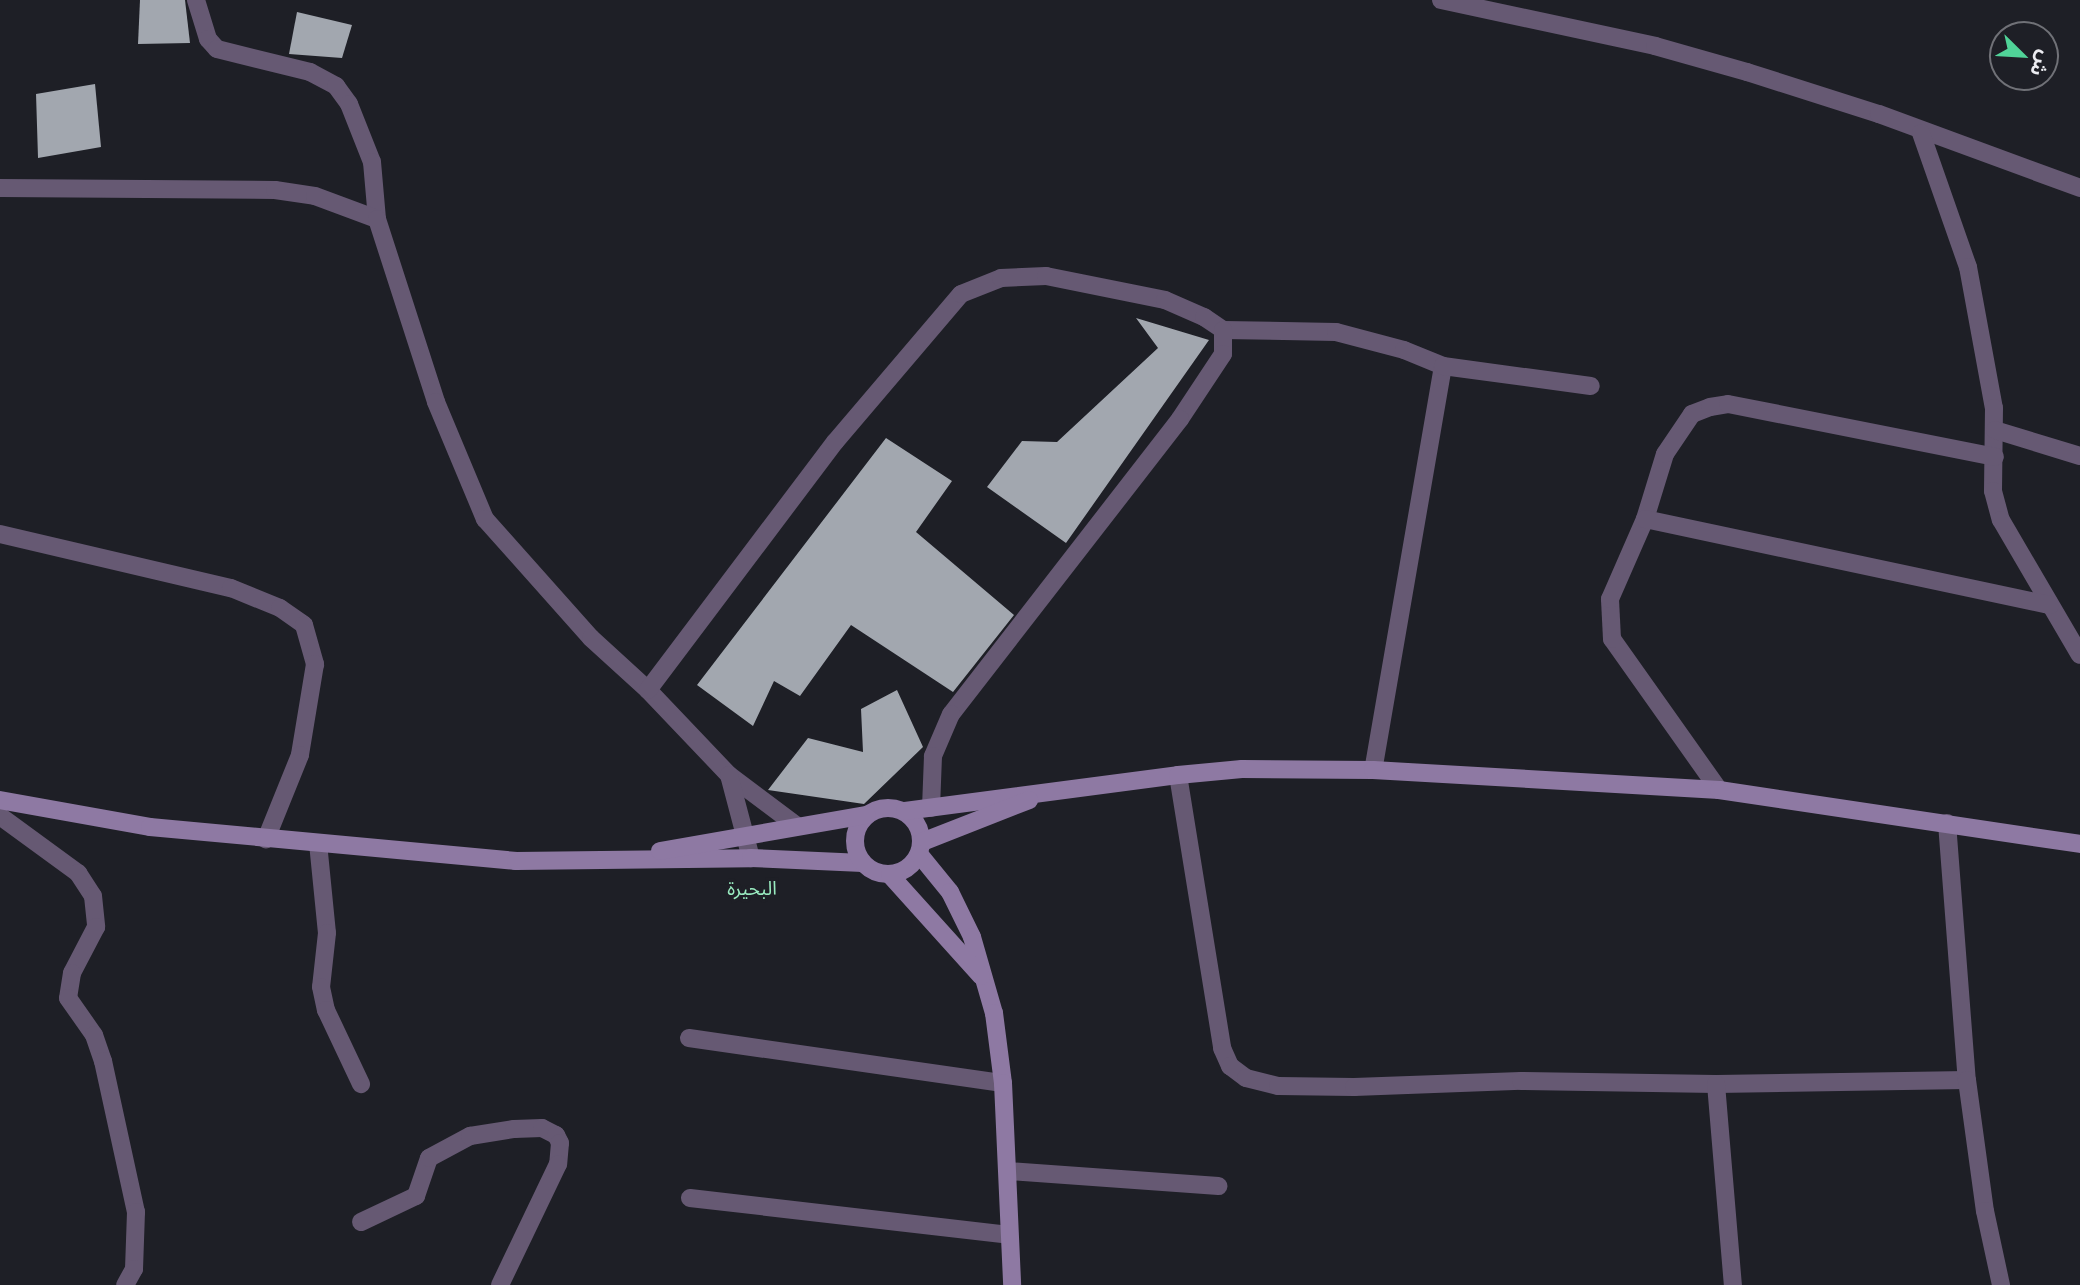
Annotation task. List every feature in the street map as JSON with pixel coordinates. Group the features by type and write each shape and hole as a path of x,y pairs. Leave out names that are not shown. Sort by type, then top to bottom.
{"street":[{"path":"196,0 208,39 217,49 310,72 336,86 349,104 372,162 376,219 436,402 485,519 591,638 648,690 729,775 797,826"},
{"path":"1441,0 1476,4 1681,54 1879,114 1922,133 2080,188"},
{"path":"1922,133 1968,267 1995,430 1993,491 2001,520 2080,654"},
{"path":"0,188 275,190 315,196 376,219"},
{"path":"648,690 835,442 961,294 1001,278 1046,275 1165,300 1223,330 1336,332 1404,350 1443,366 1591,386"},
{"path":"931,808 933,756 951,714 1180,419 1223,354 1223,330"},
{"path":"1373,770 1443,366"},
{"path":"1718,790 1612,639 1610,599 1645,519 1665,454 1692,414 1728,404 1995,457"},
{"path":"1995,430 2080,456"},
{"path":"1645,519 2050,606"},
{"path":"0,534 231,588 280,608 304,625 315,664 300,755 266,839"},
{"path":"612,859 867,815 892,807 905,811 988,797 1039,796 1178,775 1242,769 1373,770 1718,790 2080,844"},
{"path":"729,775 751,858"},
{"path":"1178,775 1222,1048 1230,1066 1246,1078 1278,1086 1521,1081 1716,1084 1966,1080"},
{"path":"890,875 908,869 920,848 1039,796"},
{"path":"0,800 81,818 266,839 516,861 751,858 863,863 890,875 982,978"},
{"path":"905,811 918,824 920,848 950,892 972,937 994,1013 1003,1083 1009,1171 1012,1284"},
{"path":"863,863 856,833 867,815"},
{"path":"0,816 78,873 93,896 96,927 72,973 68,998 94,1035 136,1212 134,1269 125,1285"},
{"path":"1947,823 1966,1080 1985,1211 2001,1285"},
{"path":"318,843 327,933 321,988 326,1010 360,1084"},
{"path":"689,1038 1003,1083"},
{"path":"1716,1084 1732,1285"},
{"path":"361,1222 416,1196 429,1158 470,1136 542,1128 556,1135 560,1143 558,1164 500,1285"},
{"path":"1009,1171 1218,1186"},
{"path":"690,1198 1009,1235"}],"building":[{"path":"140,0 185,0 190,43 138,44"},
{"path":"297,12 352,25 342,58 289,54"},
{"path":"95,84 101,147 38,158 36,94"},
{"path":"1136,318 1209,340 1066,543 987,487 1022,441 1057,442 1158,348"},
{"path":"886,438 952,481 916,532 1014,615 953,692 851,625 800,696 774,681 753,726 697,685"},
{"path":"897,690 923,747 864,804 768,790 808,738 863,752 861,709"}],"district":[{"name":"البحيرة","path":"752,889"}]}
